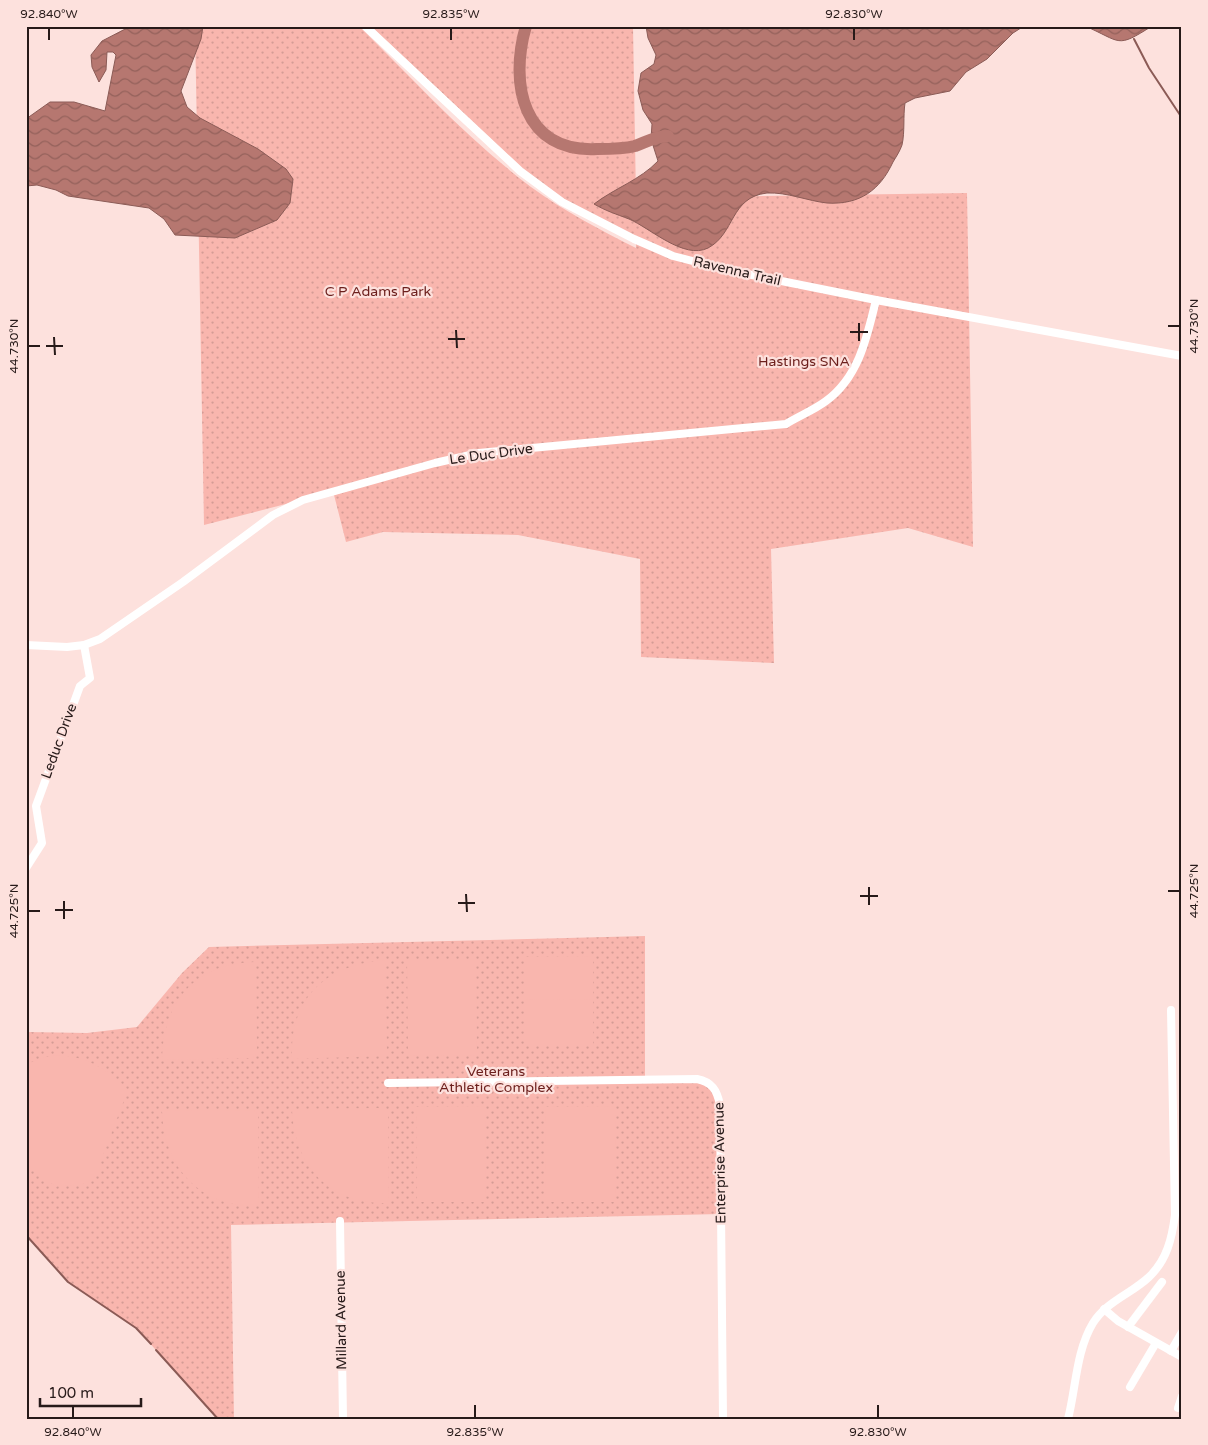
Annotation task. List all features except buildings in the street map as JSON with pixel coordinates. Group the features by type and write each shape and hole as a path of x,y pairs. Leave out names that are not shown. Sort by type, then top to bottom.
{"street":[{"name":"Ravenna Trail","path":"365,26 520,171 562,202 634,239 673,256 727,270 876,300 1182,356"},
{"name":"Le Duc Drive","path":"84,645 100,639 130,619 273,515 303,500 435,463 480,453 786,424 825,402 840,389 864,350 876,300"},
{"path":"26,645 84,645"},
{"name":"Leduc Drive","path":"26,868 42,843 36,806 45,777 80,686 90,678 84,645"},
{"path":"1068,1419 1084,1340 1104,1309 1148,1278 1167,1251 1174,1222 1178,1185 1171,1010"},
{"path":"1172,1068 1182,1068"},
{"name":"Enterprise Avenue","path":"388,1082 697,1079 705,1080 712,1085 718,1093 720,1105 723,1419"},
{"name":"Millard Avenue","path":"340,1222 343,1419"},
{"path":"1128,1327 1162,1282"},
{"path":"1104,1309 1128,1327 1182,1357"},
{"path":"1171,1351 1182,1332"},
{"path":"1130,1387 1156,1342"},
{"path":"1178,1408 1182,1396"}],"green space":[{"path":"195,26 359,26 442,110 508,169 556,204 636,248 636,240 560,197 526,172 371,26 633,26 636,198 967,193 973,547 908,528 771,549 774,663 641,657 640,559 518,535 383,532 346,542 334,495 416,471 204,525","holes":["508,447 528,451 469,459 420,470"]},
{"name":"Veterans Athletic Complex","path":"645,936 645,1080 697,1079 718,1093 721,1214 231,1225 234,1419 218,1419 136,1328 68,1282 26,1235 26,1032 87,1033 137,1027 182,973 209,947"},
{"path":"593,956 593,999 524,1000 524,957"},
{"path":"385,960 387,1052 383,1056 292,1059 293,1037 297,1018 305,1001 316,988 329,977 346,969 364,963"},
{"path":"407,960 476,960 477,1055 408,1056"},
{"path":"256,962 257,1054 252,1058 162,1060 164,1039 169,1020 176,1003 187,989 200,978 216,969 234,964"},
{"path":"524,1001 593,1001 593,1044 524,1044"},
{"path":"58,1055 78,1058 96,1065 113,1076 128,1090 100,1163 102,1167 90,1180 78,1186 62,1185 56,1187 26,1163 26,1064"},
{"path":"485,1106 486,1202 417,1202 416,1107"},
{"path":"615,1106 616,1202 546,1202 545,1107"},
{"path":"383,1108 388,1112 389,1203 368,1202 349,1197 333,1189 319,1178 308,1165 294,1130 292,1109"},
{"path":"253,1110 258,1114 259,1206 238,1205 219,1200 203,1192 189,1181 178,1167 164,1132 162,1111"}],"water":[{"path":"131,26 203,26 201,39 181,91 187,107 200,118 258,149 286,169 293,179 290,203 277,220 235,238 175,235 164,219 149,208 68,196 56,190 37,185 26,186 26,119 50,102 74,102 105,111 116,55 113,52 107,52 106,70 99,82 92,67 91,55 102,41"},
{"path":"646,26 1024,26 1013,33 987,59 966,72 950,91 915,98 905,103 902,145 888,172 868,194 839,203 820,202 775,193 755,196 739,208 717,242 699,251 688,250 678,246 629,219 594,204 635,179 658,161 651,139 652,124 643,110 638,91 641,73 654,64 656,55 648,38"},
{"path":"1085,26 1152,26 1132,38 1119,41"}],"waterway":[{"path":"526,26 521,48 521,91 527,111 538,127 552,140 572,147 611,149 635,146 655,138 668,136"},
{"path":"1134,39 1149,68 1182,118"},
{"path":"26,1235 68,1282 136,1328 151,1344"},
{"path":"156,1350 218,1419"}],"park label":[{"name":"C P Adams Park","path":"378,291"},
{"name":"Hastings SNA","path":"804,361"}]}
